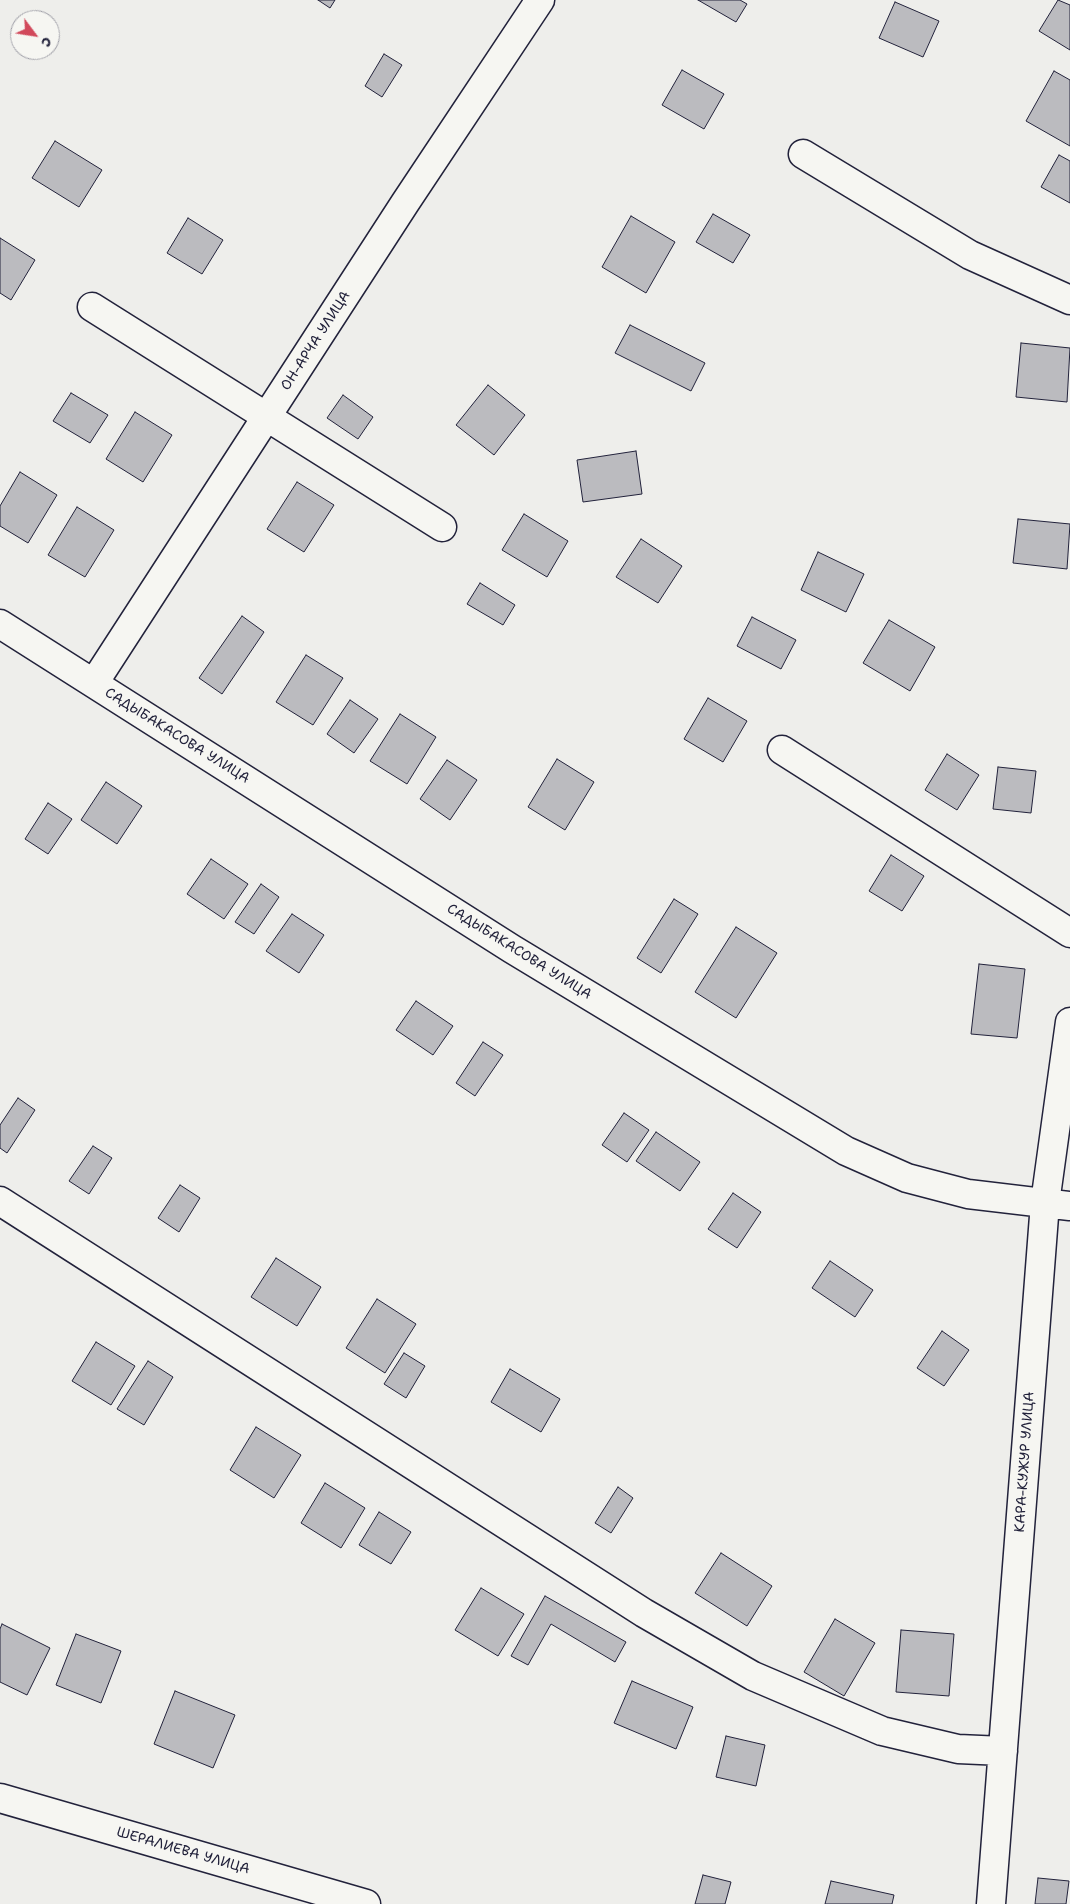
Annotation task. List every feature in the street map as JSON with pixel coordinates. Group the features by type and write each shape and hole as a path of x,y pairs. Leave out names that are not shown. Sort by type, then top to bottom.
{"street":[{"name":"ОН-АРЧА УЛИЦА","path":"94,684 405,203 540,0"},
{"path":"803,154 970,255 1070,300"},
{"path":"92,307 269,416 442,527"},
{"name":"САДЫБАКАСОВА УЛИЦА","path":"0,624 512,949 846,1150 907,1178 968,1194 1057,1204"},
{"path":"782,750 1070,933"},
{"name":"КАРА-КУЖУР УЛИЦА","path":"991,1904 1003,1751 1057,1204 1070,1022"},
{"path":"0,1201 644,1613 753,1676 882,1731 958,1749 1003,1751"},
{"name":"ШЕРАЛИЕВА УЛИЦА","path":"0,1798 353,1902"}],"building":[{"path":"318,0 335,0 330,8"},
{"path":"698,0 740,0 747,4 736,22"},
{"path":"1058,0 1070,5 1070,50 1039,31"},
{"path":"895,2 939,21 923,57 879,38"},
{"path":"384,54 402,65 382,97 365,86"},
{"path":"682,70 724,94 704,129 662,105"},
{"path":"1054,71 1070,80 1070,146 1026,121"},
{"path":"55,141 102,170 79,207 32,178"},
{"path":"1059,155 1070,161 1070,203 1041,187"},
{"path":"713,214 750,235 733,263 696,242"},
{"path":"631,216 675,242 646,293 602,267"},
{"path":"188,218 223,240 202,274 167,253"},
{"path":"0,238 35,260 11,300 0,293"},
{"path":"630,325 705,363 691,391 615,353"},
{"path":"1021,343 1070,348 1067,402 1016,397"},
{"path":"488,385 525,415 494,455 456,425"},
{"path":"71,393 108,415 90,443 53,421"},
{"path":"343,395 373,417 358,439 327,418"},
{"path":"135,412 172,435 143,482 106,459"},
{"path":"636,451 642,494 583,502 577,460"},
{"path":"20,472 57,495 28,543 0,526 0,506"},
{"path":"297,482 334,505 304,552 267,529"},
{"path":"77,507 114,530 85,577 48,555"},
{"path":"524,514 568,541 547,577 502,550"},
{"path":"1018,519 1070,524 1067,569 1013,563"},
{"path":"641,539 682,566 658,603 616,577"},
{"path":"818,552 864,574 846,612 801,590"},
{"path":"480,583 515,605 503,625 467,604"},
{"path":"242,616 264,632 222,694 199,678"},
{"path":"752,617 796,640 781,669 737,646"},
{"path":"889,620 935,647 910,691 863,663"},
{"path":"306,655 343,678 313,725 276,702"},
{"path":"708,698 747,721 723,762 684,739"},
{"path":"350,700 378,719 354,753 327,734"},
{"path":"400,714 436,737 407,784 370,761"},
{"path":"947,754 979,775 957,810 925,790"},
{"path":"557,759 594,782 565,830 528,807"},
{"path":"447,760 477,780 450,820 420,799"},
{"path":"998,767 1036,771 1031,813 993,809"},
{"path":"106,782 142,806 117,844 81,820"},
{"path":"48,803 72,819 48,854 25,839"},
{"path":"891,855 924,876 902,911 869,891"},
{"path":"211,859 248,884 224,919 187,894"},
{"path":"261,884 279,897 254,934 235,922"},
{"path":"674,899 698,914 661,973 637,958"},
{"path":"292,914 324,935 299,973 266,951"},
{"path":"736,927 777,953 736,1018 695,992"},
{"path":"979,964 1025,969 1017,1038 971,1034"},
{"path":"416,1001 453,1026 433,1055 396,1030"},
{"path":"483,1042 503,1055 475,1096 456,1083"},
{"path":"18,1098 35,1110 7,1153 0,1148 0,1125"},
{"path":"624,1113 649,1130 627,1162 602,1145"},
{"path":"656,1132 700,1162 680,1191 636,1161"},
{"path":"93,1146 112,1158 89,1194 69,1181"},
{"path":"180,1185 200,1198 179,1232 158,1218"},
{"path":"733,1193 761,1212 737,1248 708,1229"},
{"path":"276,1258 321,1287 297,1326 251,1297"},
{"path":"830,1261 873,1290 855,1317 812,1288"},
{"path":"377,1299 416,1324 385,1373 346,1348"},
{"path":"942,1331 969,1350 944,1386 917,1368"},
{"path":"96,1342 135,1366 111,1405 72,1381"},
{"path":"404,1353 425,1366 406,1398 384,1384"},
{"path":"148,1361 173,1377 144,1425 117,1409"},
{"path":"510,1369 560,1399 541,1432 491,1402"},
{"path":"256,1427 301,1455 274,1498 230,1470"},
{"path":"325,1483 365,1508 341,1548 301,1523"},
{"path":"618,1487 633,1498 611,1533 595,1523"},
{"path":"379,1512 411,1532 391,1564 359,1545"},
{"path":"721,1553 772,1586 747,1626 695,1593"},
{"path":"481,1588 524,1614 498,1656 455,1630"},
{"path":"545,1596 626,1642 615,1662 551,1624 528,1665 511,1656"},
{"path":"835,1619 875,1643 844,1696 804,1672"},
{"path":"2,1624 50,1648 27,1695 0,1682 0,1629"},
{"path":"901,1630 954,1634 949,1696 896,1692"},
{"path":"76,1634 121,1651 101,1703 56,1685"},
{"path":"632,1681 693,1707 676,1749 614,1723"},
{"path":"175,1691 235,1715 213,1768 154,1744"},
{"path":"726,1736 765,1745 756,1786 716,1777"},
{"path":"703,1875 731,1882 725,1904 695,1904"},
{"path":"1038,1878 1069,1881 1066,1904 1035,1904"},
{"path":"831,1881 894,1895 892,1904 825,1904"}]}
